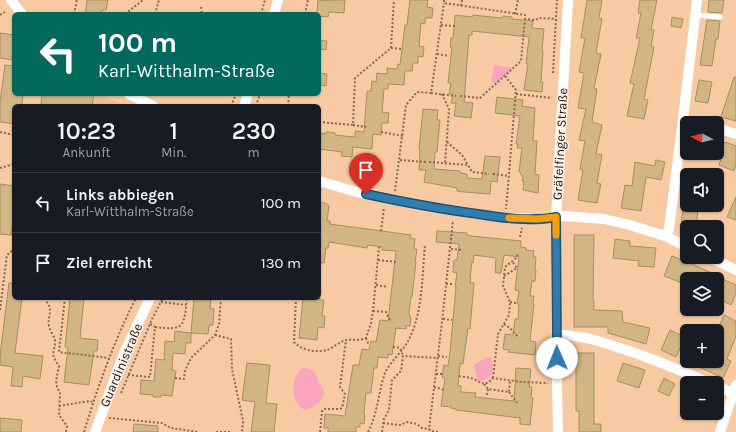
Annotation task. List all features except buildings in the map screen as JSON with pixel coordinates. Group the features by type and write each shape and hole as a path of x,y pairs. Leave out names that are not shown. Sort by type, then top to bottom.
{"street":[{"path":"11,0 20,12"},
{"path":"275,12 278,0"},
{"name":"Gräfelfinger Straße","path":"558,432 556,217 568,0"},
{"path":"683,116 697,0"},
{"path":"133,96 148,104"},
{"path":"724,130 736,134"},
{"path":"665,236 668,229 680,141"},
{"path":"321,182 389,199 454,211 505,218 538,219 572,216 604,219 630,225 665,236 680,244"},
{"path":"724,264 736,270"},
{"name":"Guardinistraße","path":"95,432 100,415 122,360 149,300"},
{"path":"556,335 570,335 607,343 654,359 693,376"},
{"path":"720,432 734,389 724,387"}],"lane":[{"path":"695,15 720,17"}],"path":[{"path":"74,12 77,0 75,0"},
{"path":"128,12 143,0"},
{"path":"156,12 159,0"},
{"path":"262,12 265,0"},
{"path":"305,12 308,0"},
{"path":"391,48 394,0"},
{"path":"431,94 444,0"},
{"path":"461,6 462,0"},
{"path":"516,14 518,0"},
{"path":"444,3 525,15 521,61 480,98 460,96"},
{"path":"201,7 202,12"},
{"path":"0,16 5,12"},
{"path":"525,19 535,20 538,18 567,21"},
{"path":"441,25 455,26"},
{"path":"352,125 355,78 391,48 402,49"},
{"path":"437,54 449,56"},
{"path":"505,76 516,90 505,218"},
{"path":"381,231 400,160 406,105 417,92 456,96"},
{"path":"442,94 449,109 445,164"},
{"path":"516,94 552,98"},
{"path":"321,122 366,127"},
{"path":"0,132 12,135"},
{"path":"381,132 403,136"},
{"path":"447,142 462,155 472,172 489,174"},
{"path":"400,160 426,162"},
{"path":"429,162 468,165"},
{"path":"0,168 12,165"},
{"path":"493,174 509,176"},
{"path":"429,429 443,319 454,211"},
{"path":"520,237 522,230"},
{"path":"368,432 374,420 382,381 386,371 409,340 418,314 425,245"},
{"path":"370,344 366,338 373,311 379,247"},
{"path":"450,249 463,250"},
{"path":"0,310 7,255 12,251"},
{"path":"459,376 471,378 484,384 490,382 493,378 498,334 509,315 510,302 503,286 505,267 517,257 518,254"},
{"path":"378,260 396,262"},
{"path":"504,276 517,268 512,261"},
{"path":"446,284 454,284"},
{"path":"376,286 388,287"},
{"path":"45,300 49,305 51,312 49,326 55,339 53,351 54,358 59,366 56,381 61,400 59,415 67,426 66,432"},
{"path":"59,352 65,300"},
{"path":"84,432 109,358 123,323 135,300"},
{"path":"141,318 155,327 171,329 180,325 185,318 187,300"},
{"path":"176,378 184,379 185,371 191,358 215,335 219,324 221,300"},
{"path":"296,300 294,342 298,346 318,351 327,350 346,340 362,340 366,338"},
{"path":"121,394 150,324 161,302 186,305"},
{"path":"510,302 516,303"},
{"path":"373,311 386,312 390,320"},
{"path":"443,319 452,320"},
{"path":"504,324 518,337"},
{"path":"117,374 150,377 155,327"},
{"path":"215,335 231,339 232,369 243,421 242,432"},
{"path":"320,432 322,411 324,409 340,409 344,405 345,394 340,387 346,340"},
{"path":"382,432 383,423 389,410 392,380 401,371 403,356 400,348 393,347"},
{"path":"53,351 122,360"},
{"path":"403,356 447,357"},
{"path":"436,374 443,374"},
{"path":"493,378 510,381 557,384"},
{"path":"510,381 509,392 517,403"},
{"path":"484,384 488,389 509,392"},
{"path":"434,388 444,390"},
{"path":"487,395 488,389"},
{"path":"59,406 89,401 93,403"},
{"path":"109,425 113,412"},
{"path":"100,415 111,418 162,423 171,428 198,432"},
{"path":"383,423 400,425 407,422 438,432"},
{"path":"423,432 424,428"},
{"path":"216,432 232,432"}],"shaded area":[{"path":"494,65 513,68 497,83 491,82"},
{"path":"42,96 104,96 121,104 41,104"},
{"path":"487,357 493,359 492,375 484,380 478,381 474,365"},
{"path":"303,368 314,371 324,391 324,395 320,402 306,410 301,408 297,403 294,391 295,378 298,372"}],"slow traffic":[{"path":"509,218 538,219 556,217 556,235"}],"route":[{"path":"366,194 446,210 505,218 538,219 556,217 557,358"}]}
